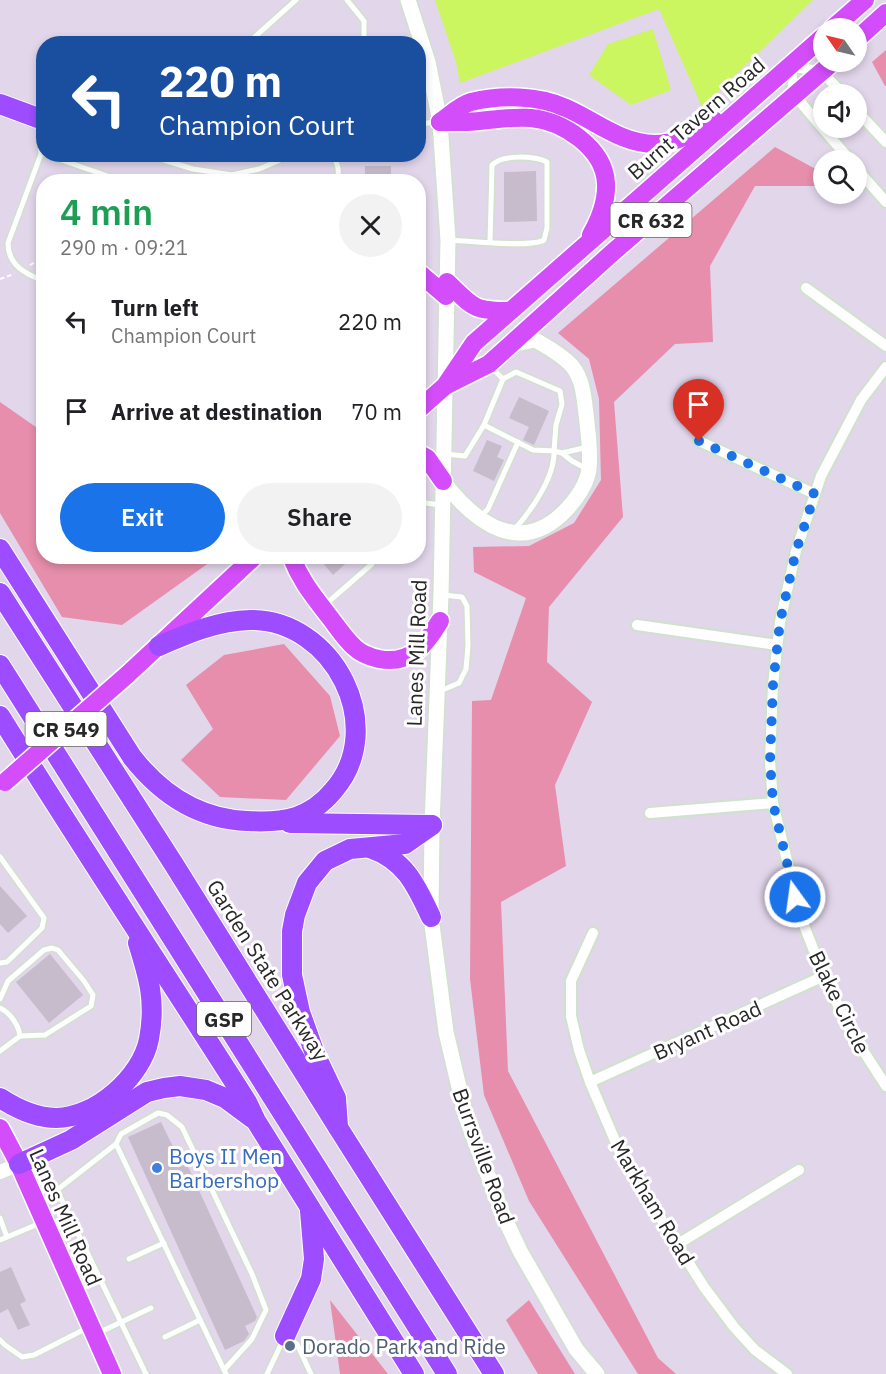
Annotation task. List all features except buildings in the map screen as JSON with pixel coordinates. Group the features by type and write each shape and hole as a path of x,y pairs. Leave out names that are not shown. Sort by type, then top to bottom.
{"highway":[{"path":"0,104 36,117"},
{"path":"0,549 126,747 146,774 186,806 215,817 236,821 432,825"},
{"name":"Garden State Parkway","path":"0,593 173,863 494,1374"},
{"path":"159,646 191,632 223,622 253,620 283,626 300,634 315,644 336,667 346,684 353,704 357,728 355,750 348,768 340,783 325,800 307,813 272,822"},
{"name":"GSP","path":"0,665 447,1374"},
{"path":"0,716 70,829 247,1102 256,1121 414,1374"},
{"path":"339,1129 336,1098 315,1054 300,1012 292,975 292,931 300,899 307,883 325,861 343,851 405,844 432,825"},
{"path":"370,848 383,852 405,869 431,917"},
{"path":"0,1098 14,1107 42,1116 57,1118 80,1114 120,1089 135,1070 148,1042 152,1013 150,981 129,918"},
{"path":"19,1164 71,1140 147,1092 164,1088 180,1086 206,1090 225,1098 256,1121"},
{"path":"285,1336 311,1279 314,1259 309,1206"}],"main road":[{"name":"Lanes Mill Road","path":"408,0 420,36"},
{"path":"844,18 865,0"},
{"path":"867,30 886,13"},
{"name":"Burnt Tavern Road","path":"426,403 445,386 474,343 813,46"},
{"name":"Lanes Mill Road","path":"426,56 440,122 448,240 441,594 432,825 431,917"},
{"name":"Burnt Tavern Road","path":"445,386 489,364 612,253 821,72"},
{"path":"440,122 469,103 507,98 531,98 567,108 611,133 633,141 656,144 694,133 711,121 740,110"},
{"path":"440,122 468,122 510,116 534,118 554,123 578,137 586,144 598,162 606,180 606,194 601,217 588,242"},
{"path":"426,277 484,311 510,311"},
{"path":"426,457 459,502 478,518 501,531 511,533 536,530 551,523 575,501 589,470 584,396 579,377 572,366 554,350 535,340 509,346"},
{"name":"CR 549","path":"2,784 127,675 246,564"},
{"path":"294,564 300,579 355,649 372,658 391,661 418,651 431,637 440,621"},
{"name":"Burrsville Road","path":"431,917 446,1032 458,1088 476,1145 520,1251 576,1349 597,1374"},
{"name":"Lanes Mill Road","path":"0,1128 19,1164 112,1374"}],"street":[{"path":"813,67 790,66 795,96 841,150"},
{"path":"867,122 886,142"},
{"path":"867,180 886,202"},
{"path":"806,288 886,346"},
{"name":"Blake Circle","path":"886,367 861,400 821,476 796,551 777,645 770,761 773,803 801,918 824,976 848,1027 886,1086"},
{"path":"699,441 815,494"},
{"path":"637,625 777,645"},
{"path":"650,813 773,803"},
{"name":"Markham Road","path":"593,933 571,981 571,1016 590,1082 622,1157 704,1287 734,1327 755,1350 788,1374"},
{"name":"Bryant Road","path":"590,1082 824,976"},
{"path":"0,1172 19,1164"},
{"path":"678,1244 799,1170"}],"lane":[{"path":"256,36 296,0"},
{"path":"347,0 364,21 363,36"},
{"path":"426,123 440,122"},
{"path":"448,240 490,242 536,243 544,240 547,228 547,162 539,158 503,159 497,160 492,165 490,242"},
{"path":"36,278 15,265 8,252 8,243 40,162"},
{"path":"66,162 102,174"},
{"path":"170,162 193,169 226,174"},
{"path":"236,174 259,169 275,162"},
{"path":"489,364 502,379"},
{"path":"444,454 465,456 484,425 502,379 516,372 560,391 562,404 556,425 554,461 536,501 511,533"},
{"path":"484,425 533,450 562,453 572,462 589,470"},
{"path":"478,518 488,509 518,442"},
{"path":"562,453 589,446"},
{"path":"426,503 443,506"},
{"path":"322,608 372,564"},
{"path":"438,692 459,683 466,669 468,646 467,606 462,597 441,594"},
{"path":"0,857 44,918 42,928 7,962 0,963"},
{"path":"0,999 8,981 44,950 52,948 58,950 93,995 91,1006 45,1035 20,1036 0,1052"},
{"path":"0,1008 19,1028 20,1036"},
{"path":"116,1144 225,1372 252,1340 266,1310 252,1274 182,1127 167,1115 158,1113 141,1121 121,1134 116,1144 57,1190 146,1374"},
{"path":"0,1218 7,1237"},
{"path":"0,1240 44,1221"},
{"path":"129,1259 164,1244"},
{"path":"0,1340 22,1357 34,1355 92,1331 121,1323 151,1308"},
{"path":"165,1337 200,1320"},
{"path":"267,1374 285,1336 297,1344 311,1374"}],"path":[{"path":"0,279 10,276"}],"shaded area":[{"path":"435,0 813,0 702,107 659,9 460,83 456,62"},
{"path":"653,29 671,90 631,105 589,75 608,44"},
{"path":"886,50 886,86 885,86 872,62"},
{"path":"775,147 813,168 813,186 755,186 710,266 713,342 675,344 614,402 623,517 549,607 547,662 592,702 555,785 566,866 501,902 508,1071 658,1358 676,1374 638,1374 529,1201 484,1095 470,979 472,701 491,700 526,598 474,572 473,547 529,546 574,523 601,480 599,399 589,359 558,333"},
{"path":"0,402 36,427 36,564 207,564 122,625 62,617 0,513"},
{"path":"284,644 330,696 340,736 286,800 220,797 181,760 213,729 186,685 224,655"},
{"path":"330,1300 388,1374 340,1374"},
{"path":"529,1300 575,1374 538,1374 506,1320"}],"place":[{"name":"Boys II Men Barbershop","path":"157,1168"},
{"name":"Dorado Park and Ride","path":"290,1346"}],"route":[{"path":"699,441 815,494 796,551 780,622 773,685 770,761 773,803 795,897"}]}
